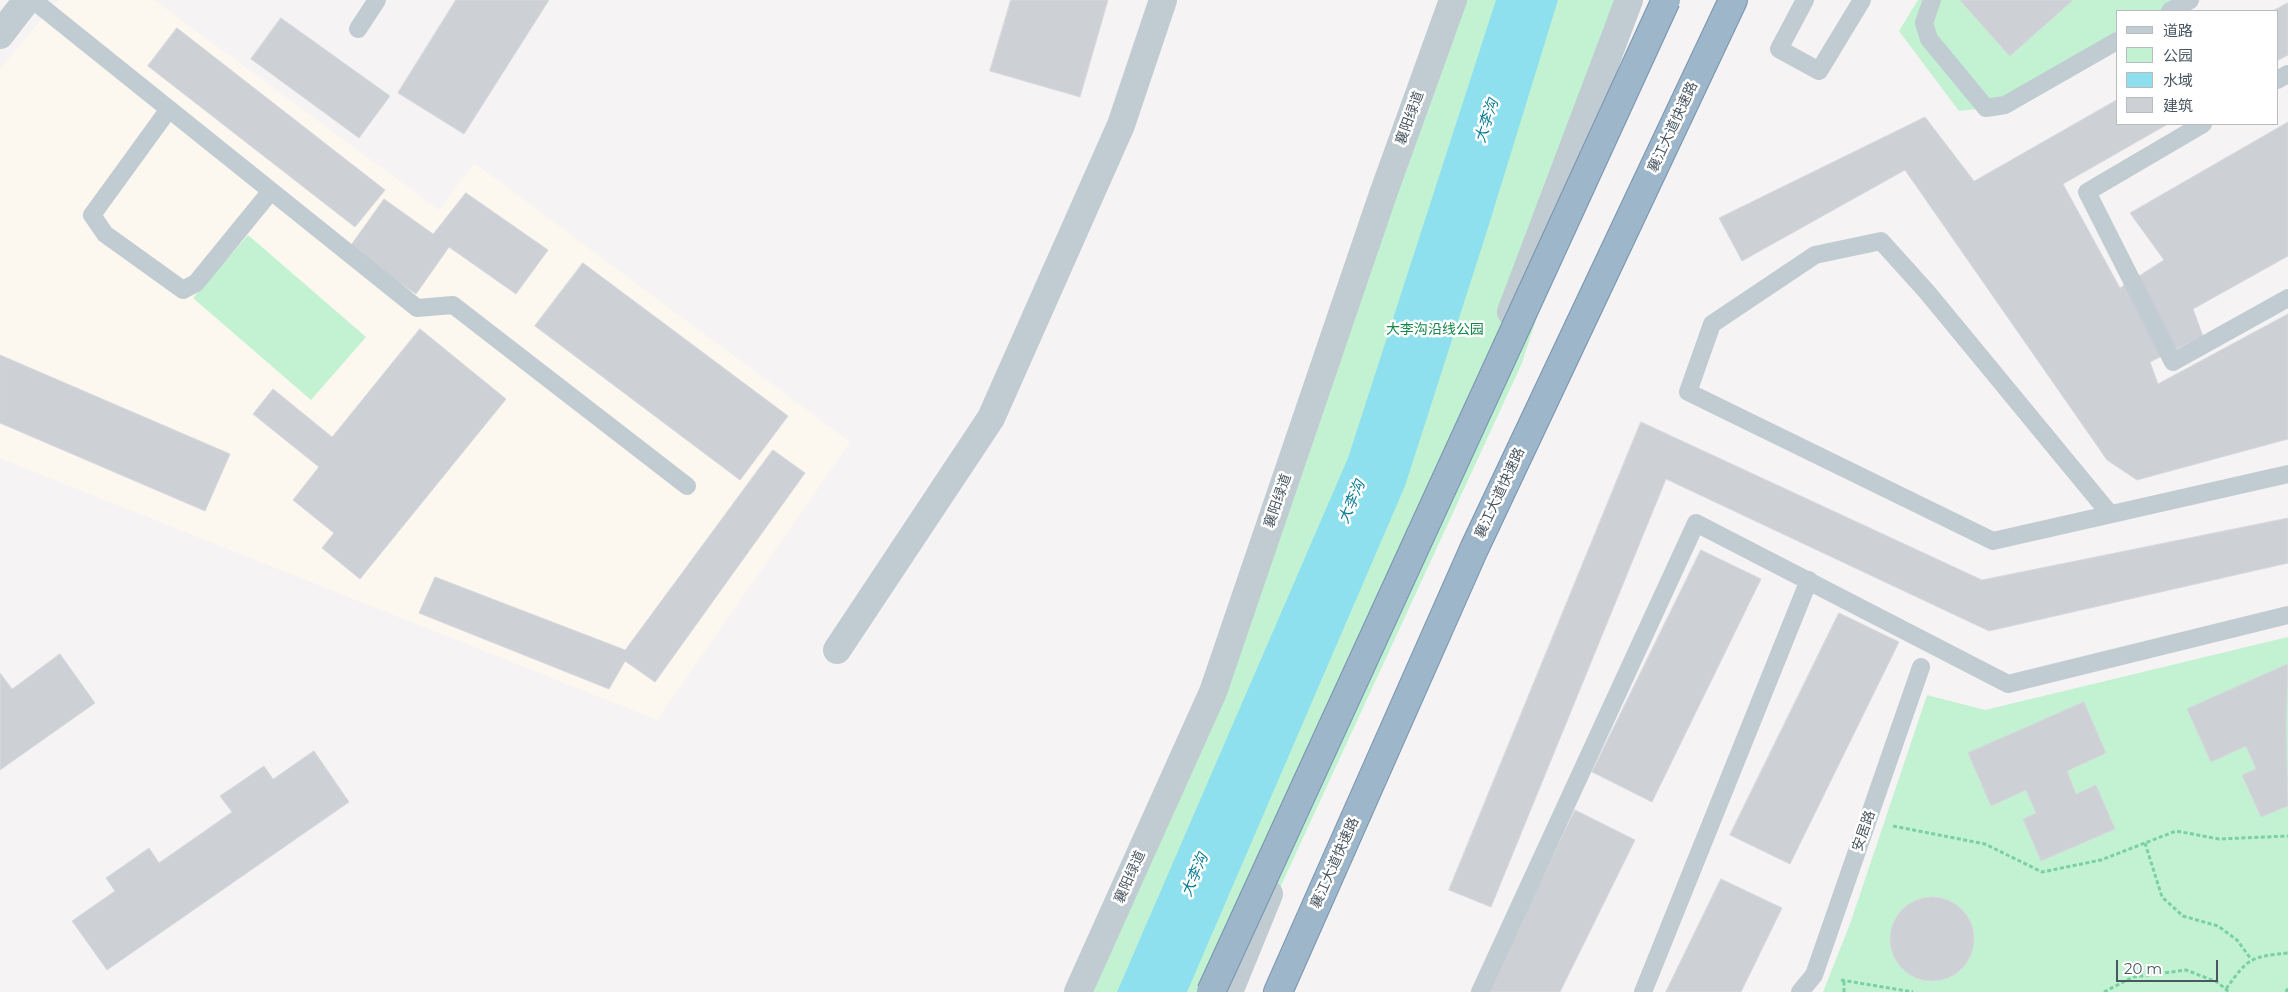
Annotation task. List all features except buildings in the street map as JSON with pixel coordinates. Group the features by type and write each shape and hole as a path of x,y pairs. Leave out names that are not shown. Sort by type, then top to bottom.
{"highway":[{"path":"1211,992 1666,0"},
{"name":"襄江大道快速路","path":"1278,992 1474,549 1733,0"}],"street":[{"path":"0,35 27,0"},
{"path":"837,650 991,418 1121,125 1163,0"},
{"name":"襄阳绿道","path":"1078,992 1214,692 1383,194 1453,0"},
{"path":"1229,992 1495,354 1629,0"}],"lane":[{"path":"33,0 417,308 453,305 686,486"},
{"path":"358,29 378,0"},
{"path":"1805,0 1779,49 1819,71 1862,0"},
{"path":"1932,0 1924,23 1929,39 1986,108 2004,105 2116,42"},
{"path":"2172,10 2190,0"},
{"path":"169,109 92,215 106,234 183,290 196,283 271,191"},
{"path":"2201,125 2087,192 2173,362 2288,298"},
{"path":"2110,514 1927,292 1881,241 1815,255 1712,324 1688,392 1993,541 2288,474"},
{"path":"1480,992 1696,523 2008,684 2288,615"},
{"path":"1643,992 1809,580"},
{"name":"安居路","path":"1800,992 1814,975 1921,667"}],"path":[{"path":"1868,821 1986,844 2042,872 2101,860 2176,831 2219,839 2288,836"},
{"path":"2145,842 2162,897 2183,916 2218,926 2236,940 2251,959"},
{"path":"2226,989 2242,966 2251,959 2288,953"},
{"path":"2104,992 2133,978 2186,970 2217,982 2230,992"},
{"path":"1814,975 1913,992"},
{"path":"1844,980 1844,992"},
{"path":"2286,992 2288,988"}],"shaded area":[{"path":"58,0 154,0 439,210 474,163 850,442 657,720 0,458 0,69"}],"green space":[{"name":"大李沟沿线公园","path":"1453,0 1639,0 1522,363 1232,992 1078,992 1213,692"},
{"path":"1918,0 2190,0 2172,10 2116,10 2116,42 1986,108 1959,111 1899,31"},
{"path":"248,235 366,337 311,400 193,298"},
{"path":"2288,637 2288,992 1823,992 1850,924 1927,695 1985,710"}],"water":[{"name":"大李沟","path":"1496,0 1558,0 1487,231 1405,486 1187,992 1117,992 1348,458"}]}
